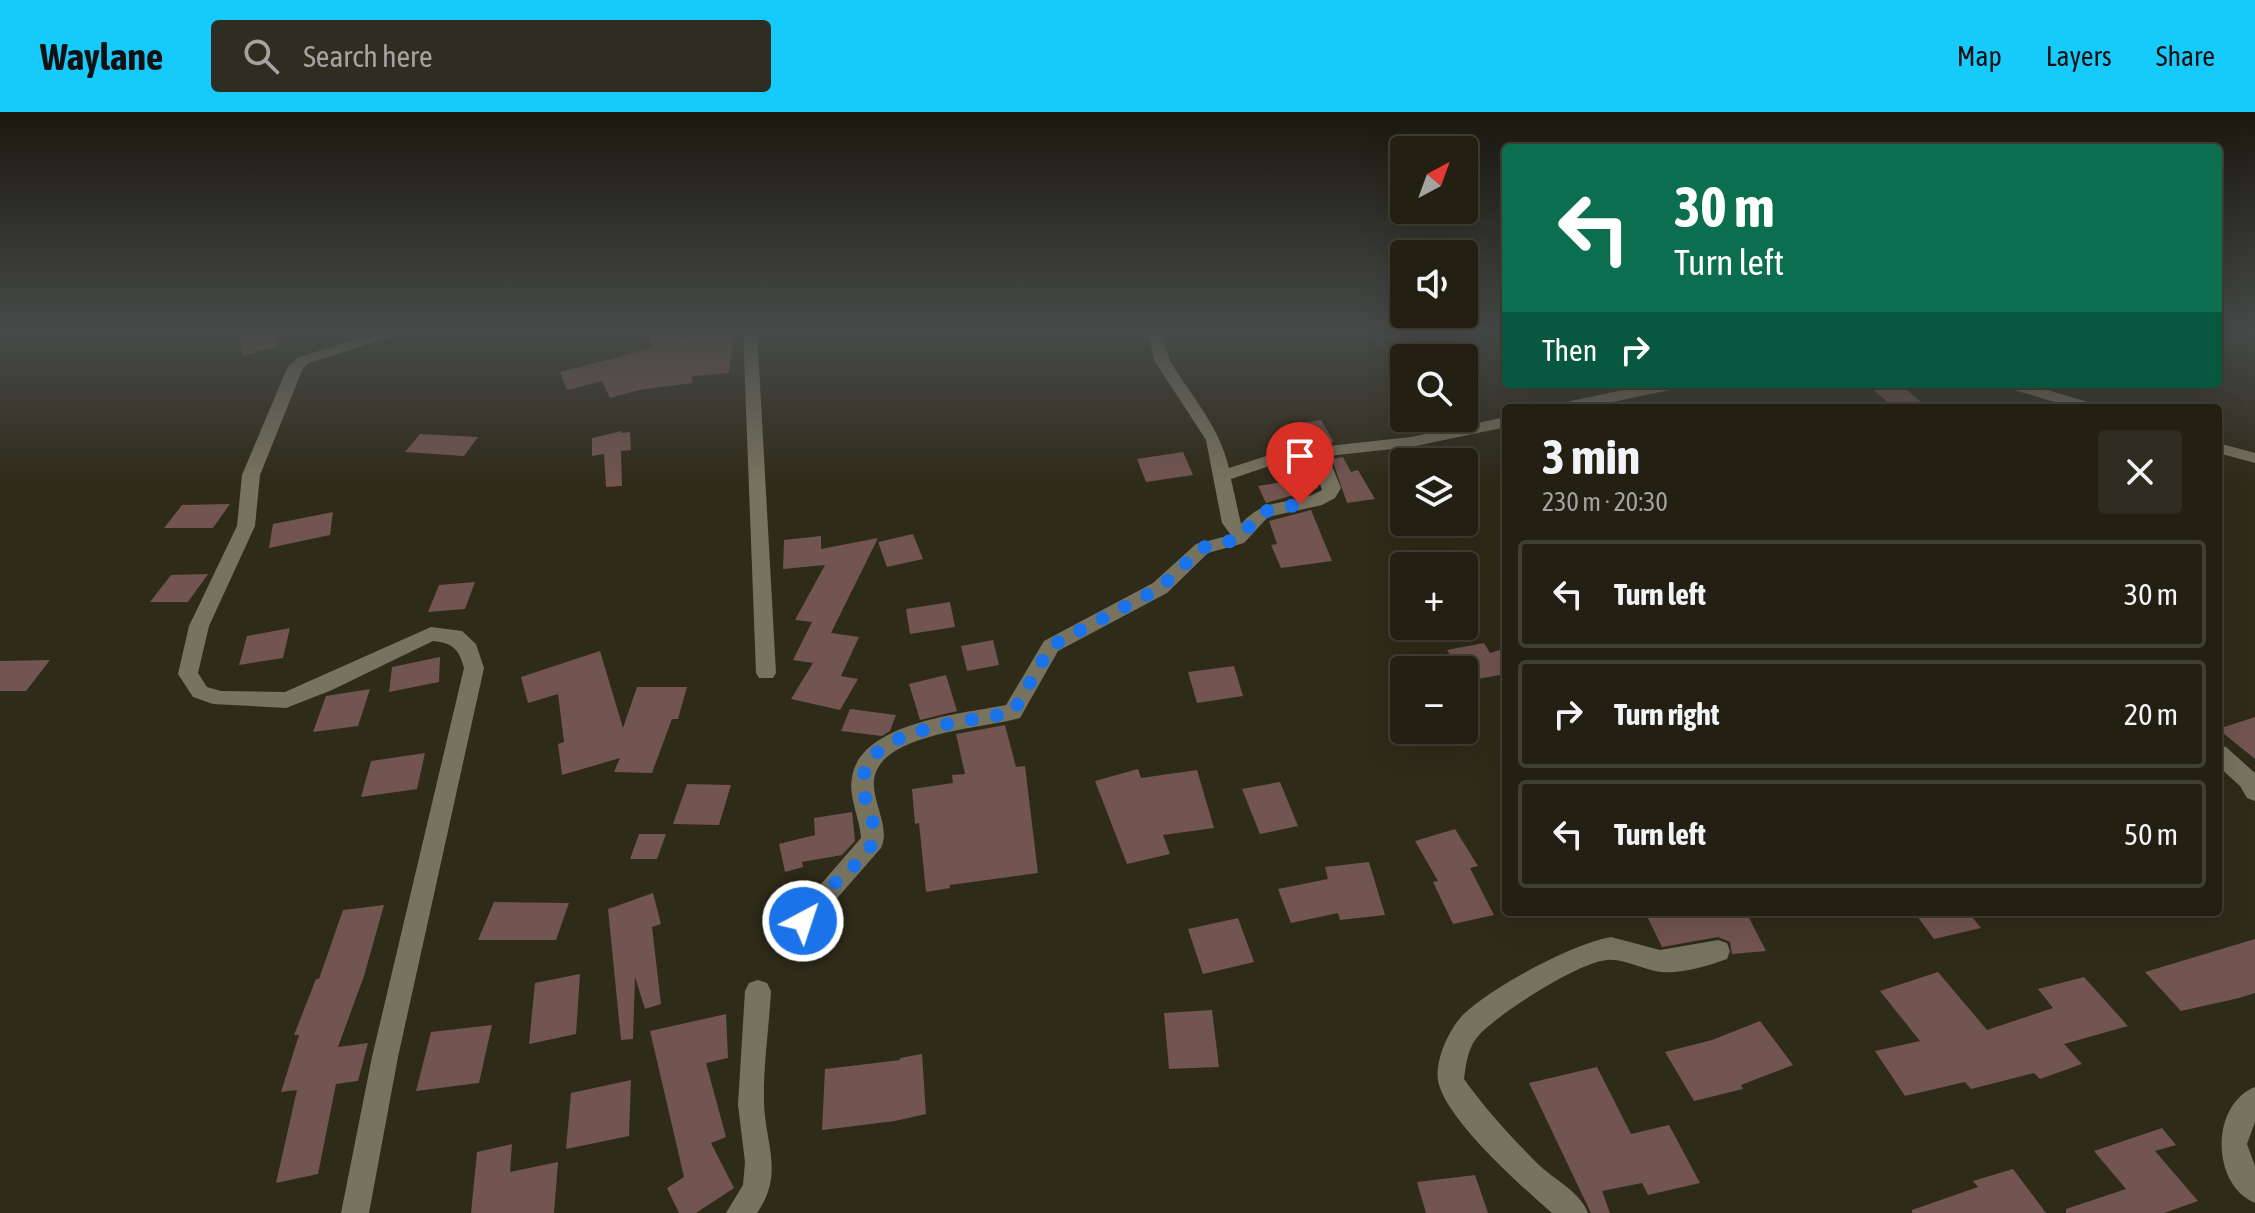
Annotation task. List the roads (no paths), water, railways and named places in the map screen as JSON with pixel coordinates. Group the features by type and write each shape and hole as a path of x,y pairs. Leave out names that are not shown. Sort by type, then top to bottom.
{"street":[{"path":"290,381 251,475 246,526 199,626 188,674 200,692 220,699 286,700 325,685 431,634 455,636 469,649 474,668 398,996 355,1213"},
{"path":"752,381 766,673"},
{"path":"1176,381 1214,440 1231,523 1241,536"},
{"path":"1580,404 1655,388"},
{"path":"2024,388 2078,404"},
{"path":"1222,476 1282,456 1411,442 1502,423"},
{"path":"2222,449 2255,458"},
{"path":"803,921 836,881 859,861 873,841 873,821 863,792 863,772 872,756 898,738 1013,712 1051,646 1160,588 1202,548 1220,546 1241,536 1262,512 1316,501 1329,494 1332,488 1318,452"},
{"path":"2222,757 2248,780 2255,792"},
{"path":"1574,1213 1531,1176 1475,1117 1451,1082 1454,1054 1470,1026 1521,988 1593,951 1611,948 1660,961 1674,961 1718,951"},
{"path":"740,1213 756,1190 759,1162 751,1105 758,991"},
{"path":"2255,1100 2240,1117 2232,1142 2237,1163 2255,1189"}]}
